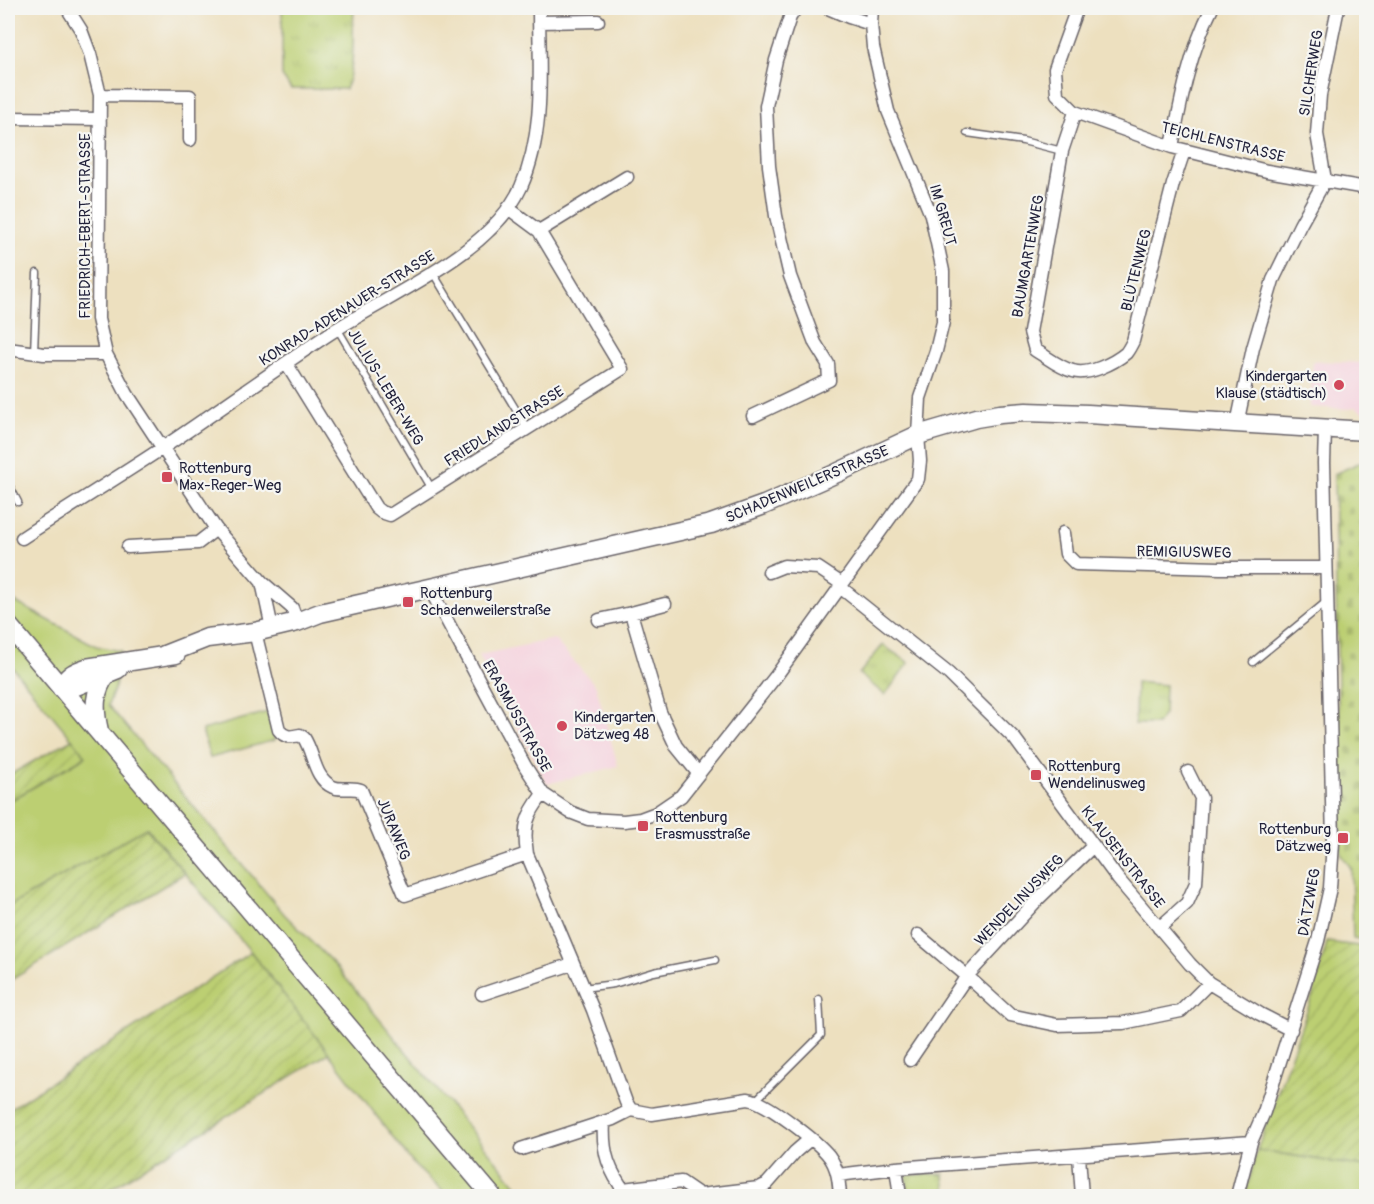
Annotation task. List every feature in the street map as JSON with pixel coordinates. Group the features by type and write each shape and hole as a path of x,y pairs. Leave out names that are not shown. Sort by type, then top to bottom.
{"street":[{"name":"FRIEDRICH-EBERT-STRASSE","path":"67,8 81,30 90,54 100,95 98,319 106,354 127,394 216,529 262,582 292,608 297,622"},
{"name":"KONRAD-ADENAUER-STRASSE","path":"22,538 163,448 337,328 432,272 482,237 508,208 521,187 534,151 539,128 539,8"},
{"path":"753,416 829,380 828,364 812,334 790,276 776,216 769,166 766,106 776,60 790,16 796,8"},
{"path":"828,8 871,24"},
{"name":"IM GREUT","path":"872,8 873,46 888,111 931,215 943,271 943,322 920,398 918,435"},
{"path":"1075,112 1057,94 1055,69 1077,8"},
{"name":"BLÜTENWEG","path":"1086,371 1116,360 1128,351 1133,341 1173,184 1183,86 1204,23 1212,8"},
{"name":"SILCHERWEG","path":"1325,180 1317,134 1320,95 1338,8"},
{"path":"539,22 598,21"},
{"path":"100,95 190,96 190,140"},
{"name":"TEICHLENSTRASSE","path":"1075,112 1178,149 1267,171 1366,188"},
{"name":"BAUMGARTENWEG","path":"1075,112 1062,150 1030,332 1035,350 1070,371 1086,371"},
{"path":"8,118 100,119"},
{"path":"539,231 627,177"},
{"path":"1238,424 1253,348 1281,257 1325,180"},
{"name":"FRIEDLANDSTRASSE","path":"286,363 376,508 390,515 622,369 539,231 508,208"},
{"path":"8,349 106,354"},
{"name":"SCHADENWEILERSTRASSE","path":"63,690 100,670 164,655 207,638 264,630 320,614 711,524 764,505 918,435 976,418 1026,412 1366,432"},
{"name":"DÄTZWEG","path":"1237,1197 1251,1142 1264,1112 1318,941 1330,888 1333,821 1326,567 1325,430"},
{"name":"ERASMUSSTRASSE","path":"430,589 525,766 543,794 570,812 588,819 624,821 656,813 681,796 776,676 918,479 920,461 918,435"},
{"path":"128,547 198,543 216,529"},
{"name":"REMIGIUSWEG","path":"1063,533 1066,555 1076,564 1220,568 1326,567"},
{"path":"769,572 784,566 818,568 841,585"},
{"name":"FRIEDRICH-EBERT-STRASSE","path":"262,582 264,630"},
{"name":"KLAUSENSTRASSE","path":"841,585 949,674 1015,739 1118,879 1209,983 1291,1030"},
{"path":"599,620 666,604"},
{"path":"631,613 660,712 676,746 698,773"},
{"path":"8,625 492,1197"},
{"name":"JURAWEG","path":"264,630 279,730 283,736 300,735 304,738 320,776 328,784 334,788 355,787 361,790 405,895 527,854"},
{"name":"SCHADENWEILERSTRASSE","path":"36,658 60,665 100,670"},
{"path":"99,733 96,695 100,683 100,670"},
{"path":"1159,928 1187,903 1196,883 1201,798 1188,772"},
{"path":"543,794 528,816 525,827 527,854 631,1110"},
{"name":"WENDELINUSWEG","path":"910,1060 967,976 1038,900 1094,846"},
{"path":"918,935 1010,1015 1057,1025 1123,1023 1182,1011 1209,983"},
{"path":"482,994 572,964"},
{"path":"522,1149 604,1122 631,1110 652,1113 748,1099 756,1100 810,1139 829,1156 838,1175 840,1197"},
{"path":"604,1122 606,1156 612,1173 626,1193 681,1182 700,1196 759,1188 767,1184 795,1152 810,1139"},
{"path":"838,1175 896,1168 1251,1142"},
{"path":"1079,1156 1082,1197"},
{"path":"896,1168 900,1197"}],"lane":[{"path":"8,118 8,198"},
{"path":"967,134 1023,141 1062,150"},
{"path":"432,272 528,429"},
{"path":"34,352 36,273"},
{"name":"JULIUS-LEBER-WEG","path":"337,328 432,489"},
{"path":"8,483 18,502"},
{"path":"1253,662 1327,601"},
{"path":"583,988 614,984 654,972 715,960"},
{"path":"756,1100 821,1035 819,999"}],"shaded area":[{"name":"Kindergarten Klause (städtisch)","path":"1313,361 1366,363 1366,414 1355,407 1350,409 1310,407"},
{"name":"Kindergarten Dätzweg 48","path":"554,639 596,686 618,766 547,784 479,655"}],"green space":[{"path":"282,8 354,8 351,71 345,89 291,89 282,76"},
{"path":"1366,460 1366,940 1353,938 1351,868 1341,854 1334,474"},
{"path":"8,598 96,646 121,651 115,687 108,705 285,915 333,963 525,1196 448,1196 415,1166 251,952 147,828 8,907 8,802 86,756 8,662"},
{"path":"883,645 909,663 885,695 859,674"},
{"path":"1136,682 1165,685 1164,714 1157,724 1135,724"},
{"path":"268,712 275,740 210,758 202,730"},
{"path":"72,739 86,756 8,802 8,776"},
{"path":"146,828 185,873 8,982 8,907"},
{"path":"1327,942 1366,947 1366,1167 1257,1150 1313,994"},
{"path":"251,952 329,1053 99,1196 8,1196 8,1110"},
{"path":"1257,1150 1366,1167 1366,1196 1245,1196"},
{"path":"944,1174 946,1196 909,1196 906,1175"}],"place":[{"name":"Kindergarten Klause (städtisch)","path":"1339,385"},
{"name":"Rottenburg Max-Reger-Weg","path":"167,477"},
{"name":"Rottenburg Schadenweilerstraße","path":"408,602"},
{"name":"Kindergarten Dätzweg 48","path":"562,726"},
{"name":"Rottenburg Wendelinusweg","path":"1036,775"},
{"name":"Rottenburg Erasmusstraße","path":"643,826"},
{"name":"Rottenburg Dätzweg","path":"1343,838"}]}
